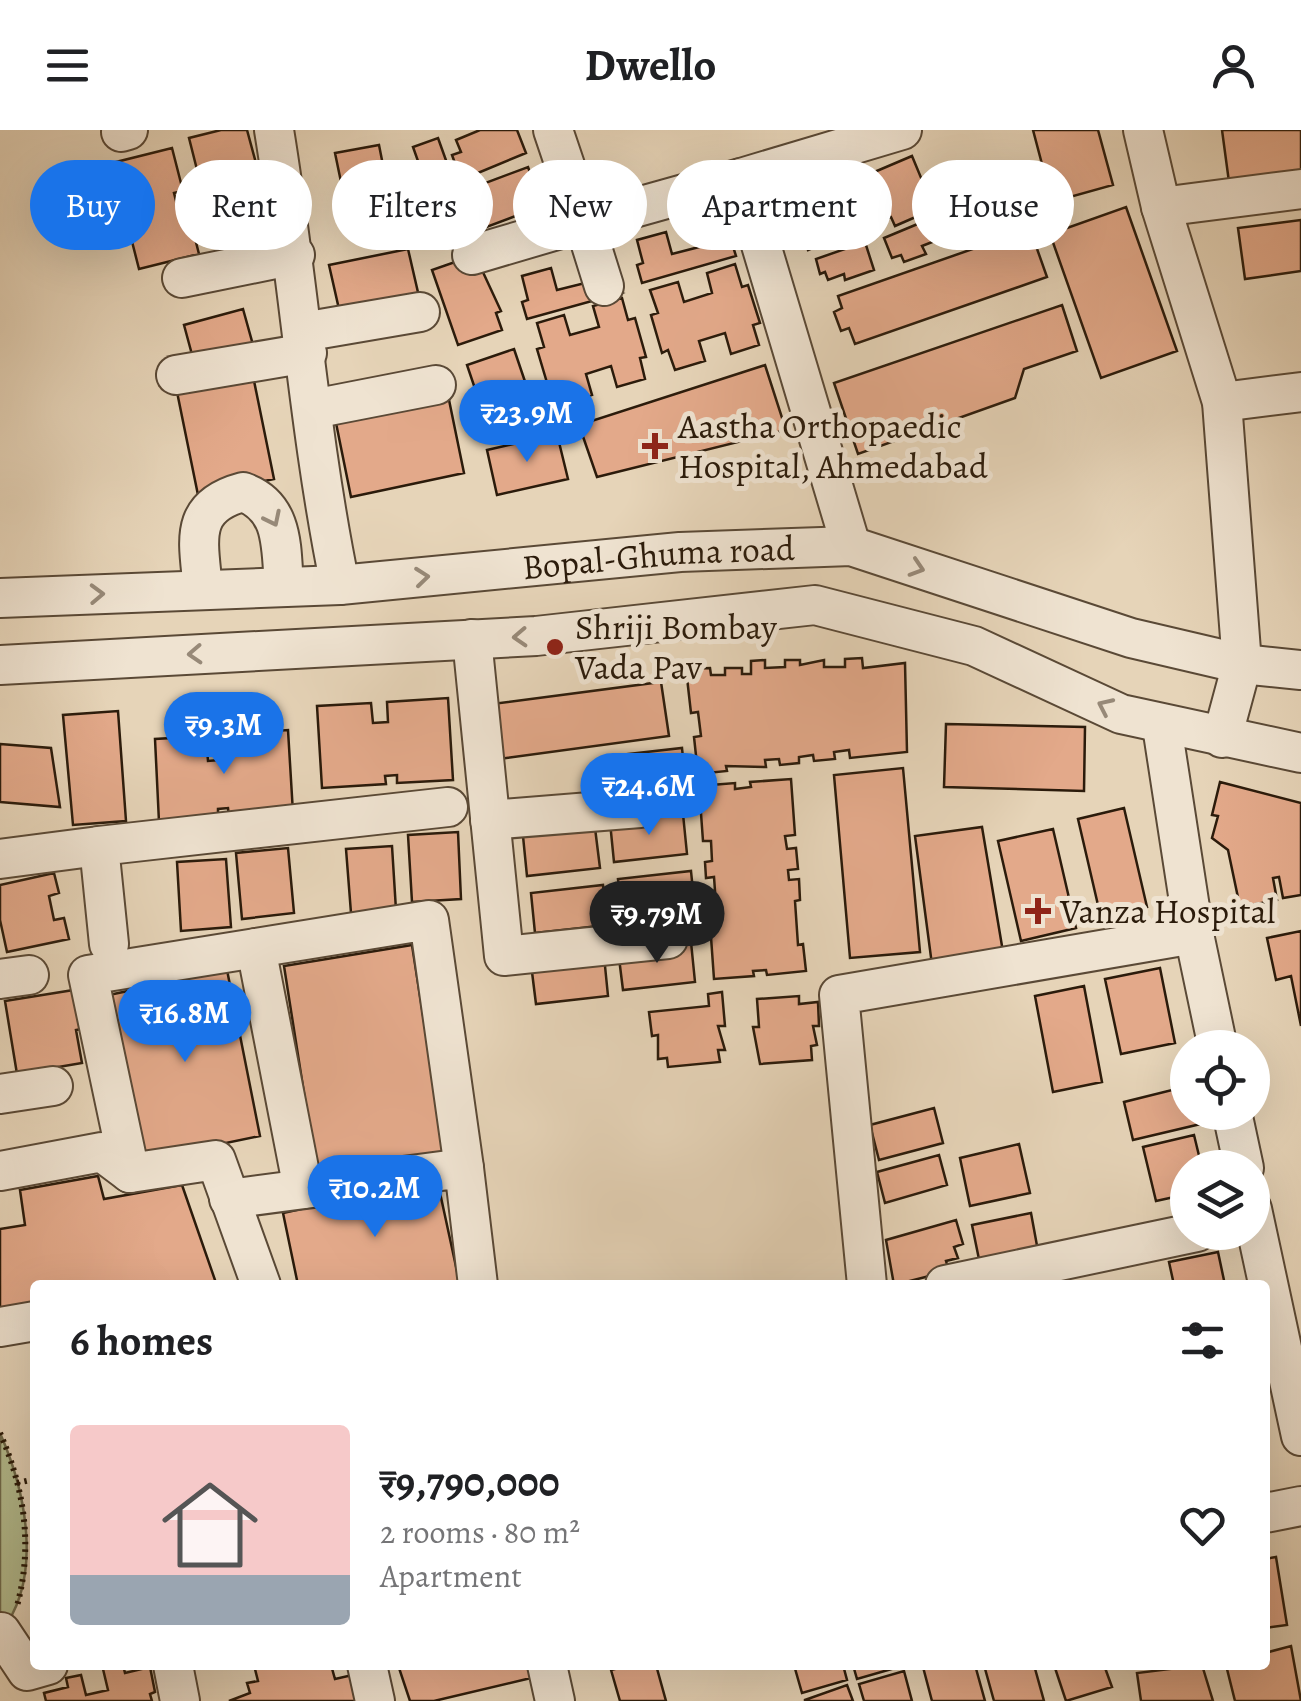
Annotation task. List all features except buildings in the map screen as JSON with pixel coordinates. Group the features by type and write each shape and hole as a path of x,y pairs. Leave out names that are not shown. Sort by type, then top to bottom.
{"street":[{"path":"274,130 295,254 326,516 340,585"},
{"path":"553,130 563,160"},
{"path":"801,160 902,130"},
{"path":"1143,130 1161,206 1222,402 1242,664 1222,738"},
{"path":"1161,206 1301,190"},
{"path":"472,254 513,242"},
{"path":"593,250 604,286"},
{"path":"763,250 851,546"},
{"path":"182,278 295,254"},
{"path":"176,375 420,312"},
{"path":"313,410 436,385"},
{"path":"1222,402 1301,392"},
{"path":"204,590 200,526 206,508 220,498 243,492 270,509 280,528 284,587"},
{"name":"Bopal-Ghuma road","path":"0,598 340,585 680,552 851,546 1130,638 1242,664 1301,670"},
{"path":"0,665 472,639 815,605 974,646 1121,714 1162,726 1301,753"},
{"path":"472,639 504,956 668,938"},
{"path":"1162,726 1194,934 1214,1030"},
{"path":"0,859 448,807"},
{"path":"490,820 640,808"},
{"path":"99,846 109,944"},
{"path":"130,1173 88,975 429,920 477,1280"},
{"path":"867,1280 839,995 1194,934"},
{"path":"256,948 303,1189"},
{"path":"0,1094 53,1086"},
{"path":"0,1171 102,1152 130,1173 216,1160 259,1280"},
{"path":"229,1198 464,1168"},
{"path":"969,1280 1170,1238"},
{"path":"1262,1250 1293,1362 1301,1436"},
{"path":"0,1327 30,1322"},
{"path":"1270,1512 1301,1506"},
{"path":"1,1632 27,1671 30,1670"},
{"path":"175,1670 180,1701"},
{"path":"367,1670 374,1701"}],"path":[{"path":"0,1433 17,1482 28,1559 15,1612 1,1632"},
{"path":"17,1482 30,1480"}],"green space":[{"path":"0,1433 23,1508 26,1562 14,1611 0,1633"}],"place":[{"name":"Aastha Orthopaedic Hospital, Ahmedabad","path":"655,446"},
{"name":"Shriji Bombay Vada Pav","path":"555,647"},
{"name":"Vanza Hospital","path":"1038,911"}]}
